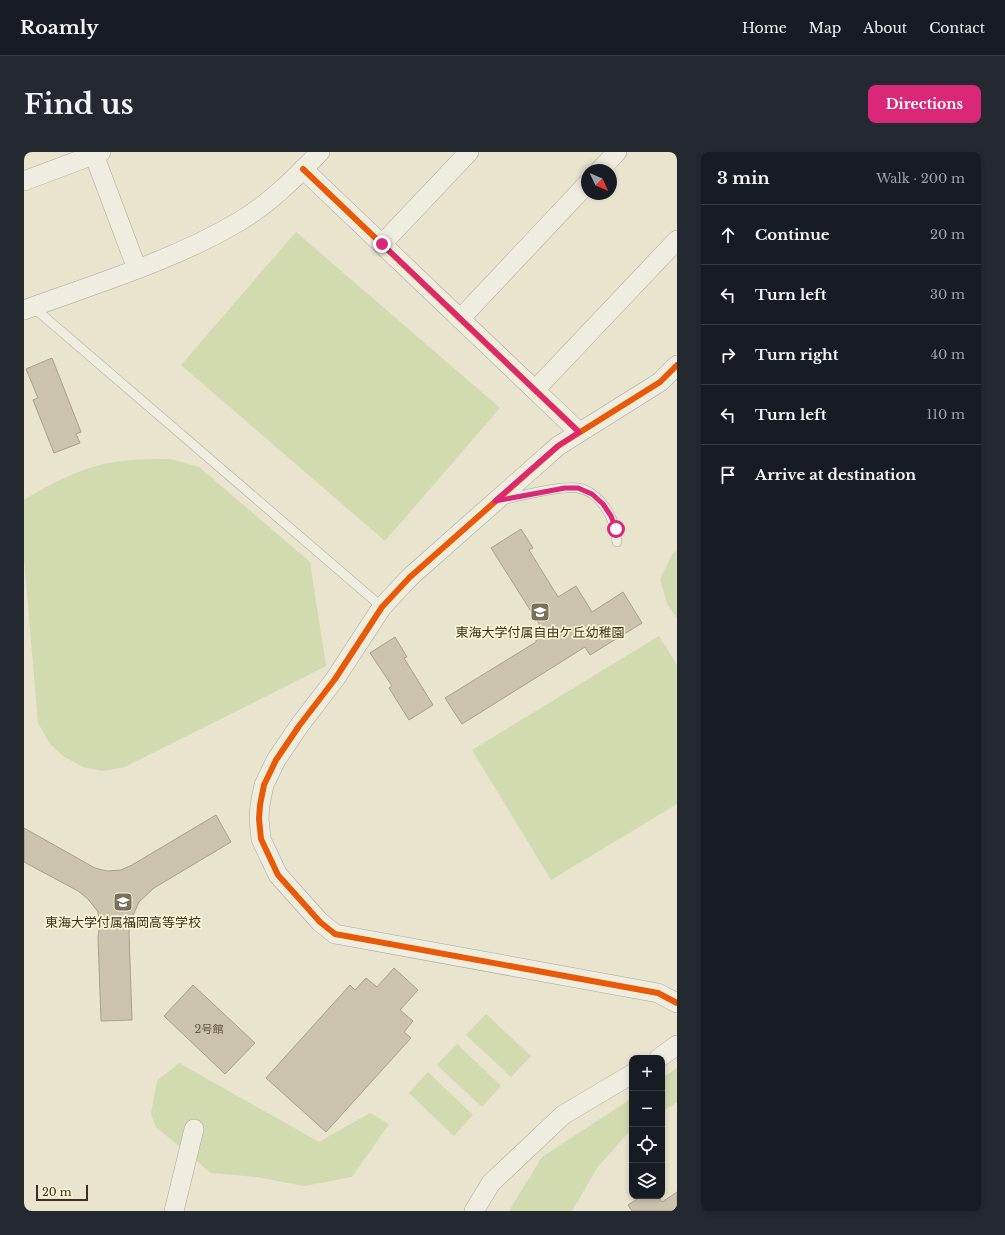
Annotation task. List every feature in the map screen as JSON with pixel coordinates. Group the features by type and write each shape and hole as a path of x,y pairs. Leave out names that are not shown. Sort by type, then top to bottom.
{"street":[{"path":"28,309 137,269 206,240 241,220 274,196 320,152"},
{"path":"382,244 469,152"},
{"path":"606,164 617,152"},
{"path":"24,181 96,153 137,269"},
{"path":"303,169 579,432"},
{"path":"460,319 581,190"},
{"path":"535,390 677,240"},
{"path":"677,365 660,382 558,446 410,577 382,607 335,679 299,726 276,760 264,785 259,819 261,839 278,875 320,922 335,934 658,993 677,1003"},
{"path":"663,1055 677,1045"},
{"path":"474,1211 491,1183 563,1115 629,1076"},
{"path":"174,1211 194,1129"}],"lane":[{"path":"28,309 382,607"},
{"path":"495,501 565,488 578,488 592,494 603,504 611,516 616,529 617,542"}],"green space":[{"path":"296,232 500,408 385,541 181,365"},
{"path":"142,459 170,459 199,467 310,562 326,666 125,767 102,771 83,767 63,756 50,744 38,723 24,558 24,500 68,476 103,464"},
{"path":"677,551 677,618 667,604 660,579 673,553"},
{"path":"659,636 677,665 677,804 551,880 472,750"},
{"path":"486,1014 531,1056 511,1077 466,1035"},
{"path":"457,1044 501,1086 482,1107 437,1065"},
{"path":"179,1063 319,1142 370,1113 389,1124 352,1177 304,1186 257,1177 211,1173 156,1127 151,1114 157,1081"},
{"path":"677,1068 677,1102 665,1110 665,1091 665,1076"},
{"path":"428,1072 473,1115 454,1136 409,1093"},
{"path":"629,1100 629,1133 597,1168 572,1211 509,1211 542,1157"}],"building":[{"path":"52,358 81,432 76,434 80,443 54,453 33,400 38,398 26,369"},
{"path":"521,529 533,548 529,550 558,597 576,586 592,612 623,592 642,623 590,655 585,647 462,724 445,698 536,642 539,624 491,548"},
{"path":"395,637 407,657 404,658 433,705 409,720 389,688 392,686 370,653"},
{"path":"216,815 231,842 154,888 139,902 131,920 129,933 132,1020 101,1021 98,937 100,924 98,912 88,899 78,891 24,862 24,828 95,868 107,871 121,870 132,865"},
{"path":"394,968 418,990 400,1010 413,1021 404,1032 411,1038 326,1132 266,1078 350,985 355,990 366,978 377,987"},
{"path":"193,985 255,1043 225,1074 164,1016"},
{"path":"677,1192 677,1211 632,1211 628,1205 637,1199 660,1199 662,1202"}],"cycle path":[{"path":"303,169 579,432"},
{"path":"677,365 660,382 558,446 410,577 382,607 335,679 299,726 276,760 264,785 259,819 261,839 278,875 320,922 335,934 658,993 677,1003"}],"place":[{"name":"東海大学付属自由ケ丘幼稚園","path":"540,612"},
{"name":"東海大学付属福岡高等学校","path":"123,902"}],"route":[{"path":"382,244 579,432 558,446 495,501 565,488 578,488 592,494 603,504 611,516 616,529"}]}
